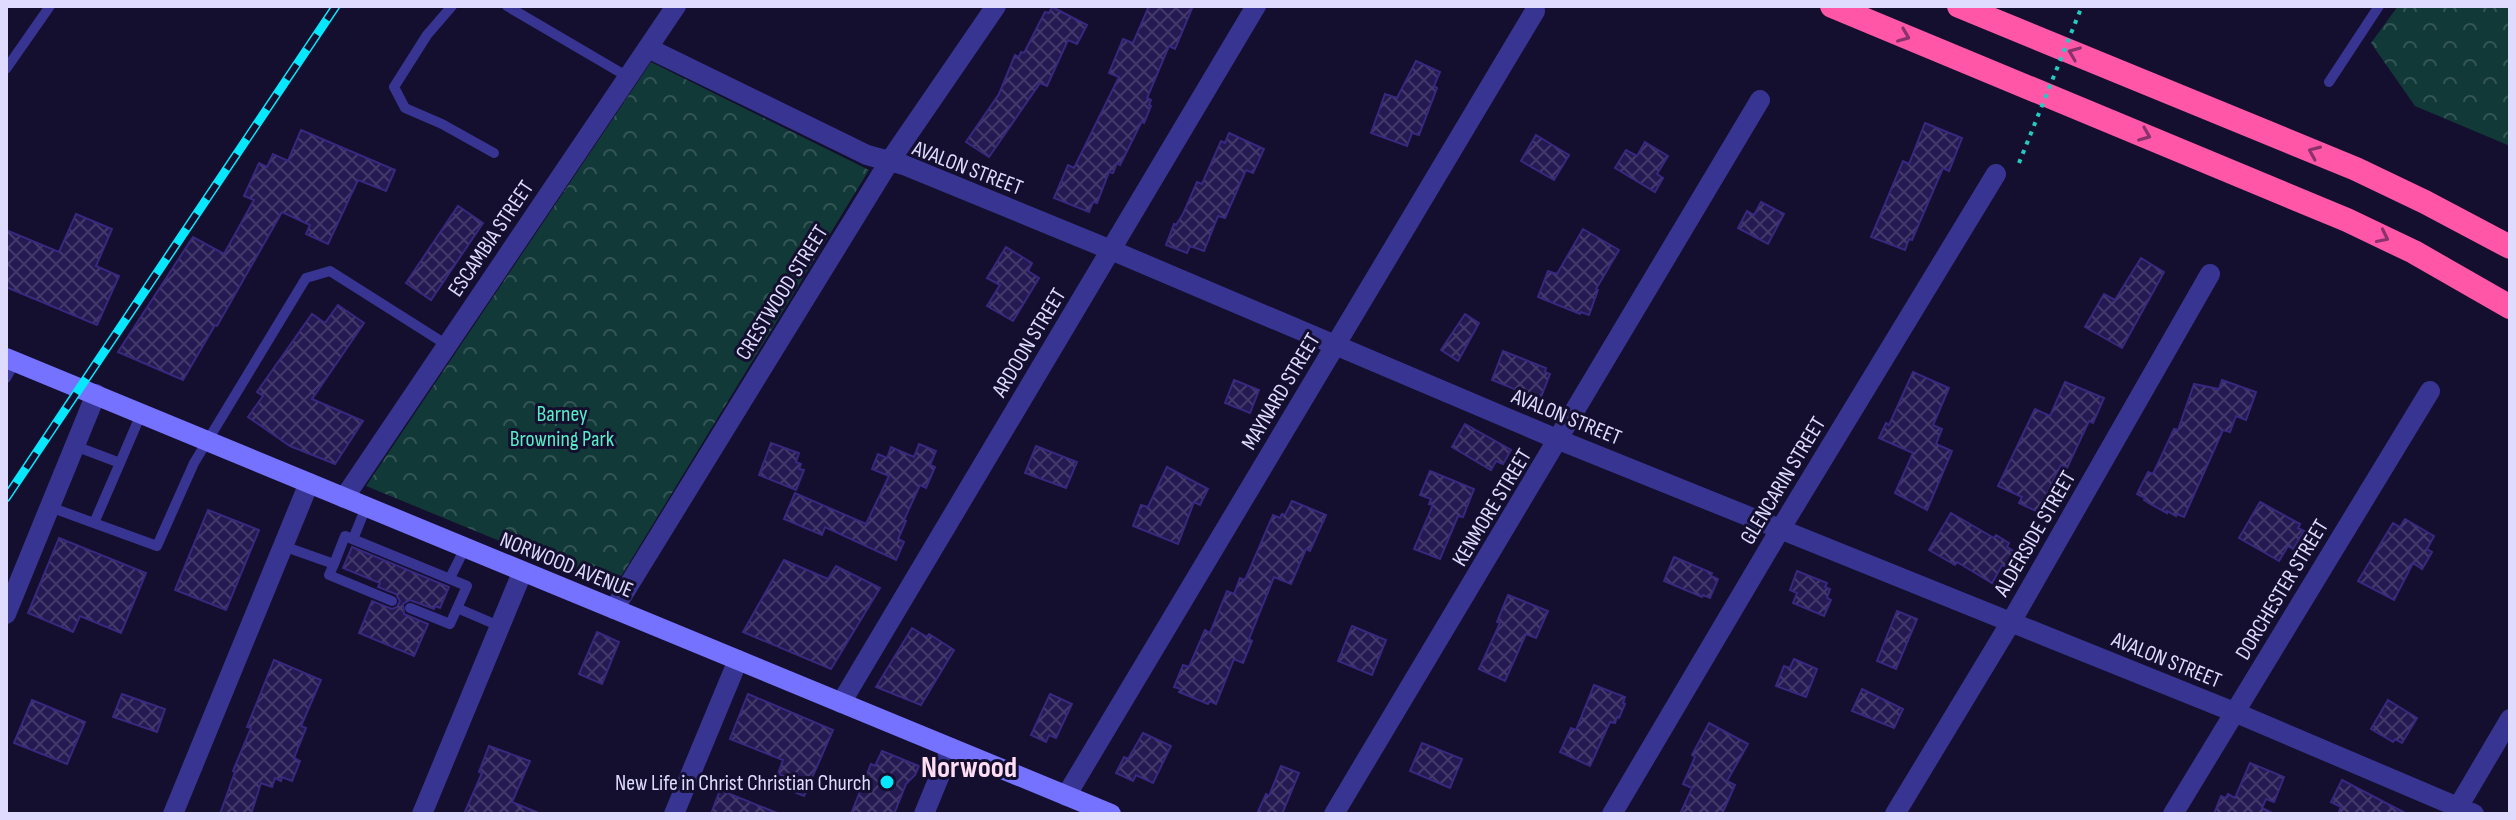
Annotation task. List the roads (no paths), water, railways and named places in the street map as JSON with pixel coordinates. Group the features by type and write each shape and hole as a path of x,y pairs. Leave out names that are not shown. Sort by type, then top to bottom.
{"highway":[{"path":"1832,6 2347,220 2414,252 2510,307"},
{"path":"1959,6 2356,169 2510,247"}],"main road":[{"name":"NORWOOD AVENUE","path":"9,366 96,394 522,573 1111,814"}],"street":[{"name":"ESCAMBIA STREET","path":"344,498 676,6"},
{"name":"CRESTWOOD STREET","path":"614,609 889,162 996,6"},
{"name":"ARDOON STREET","path":"841,703 1256,6"},
{"name":"MAYNARD STREET","path":"1066,796 1535,11"},
{"name":"AVALON STREET","path":"648,48 867,155 904,165 1559,440 2234,712 2462,812"},
{"name":"KENMORE STREET","path":"1334,814 1760,100"},
{"name":"GLENCARIN STREET","path":"1612,814 1996,174"},
{"name":"ALDERSIDE STREET","path":"1895,814 2011,622 2210,274"},
{"name":"DORCHESTER STREET","path":"2173,814 2430,391"},
{"path":"6,614 96,394"},
{"path":"173,814 309,483"},
{"path":"422,814 522,573"},
{"path":"674,814 738,660"},
{"path":"2462,812 2510,719"},
{"path":"924,814 951,748"}],"lane":[{"path":"6,69 50,6"},
{"path":"452,6 427,35 394,87 405,108 442,124 494,153"},
{"path":"507,6 628,77"},
{"path":"2329,82 2379,6"},
{"path":"50,507 157,546 194,463 306,278 330,271 447,345"},
{"path":"94,523 141,413"},
{"path":"75,446 120,463"},
{"path":"353,539 366,507"},
{"path":"394,589 390,601 329,575 345,536 379,554 467,586 450,624 425,608 410,608"},
{"path":"283,546 334,564"},
{"path":"450,578 465,548"},
{"path":"365,590 369,578"},
{"path":"457,608 499,626"}],"railway":[{"path":"6,498 336,6"}],"place":[{"name":"New Life in Christ Christian Church","path":"887,782"}],"district":[{"name":"Norwood","path":"969,767"}],"park label":[{"name":"Barney Browning Park","path":"562,426"}]}
